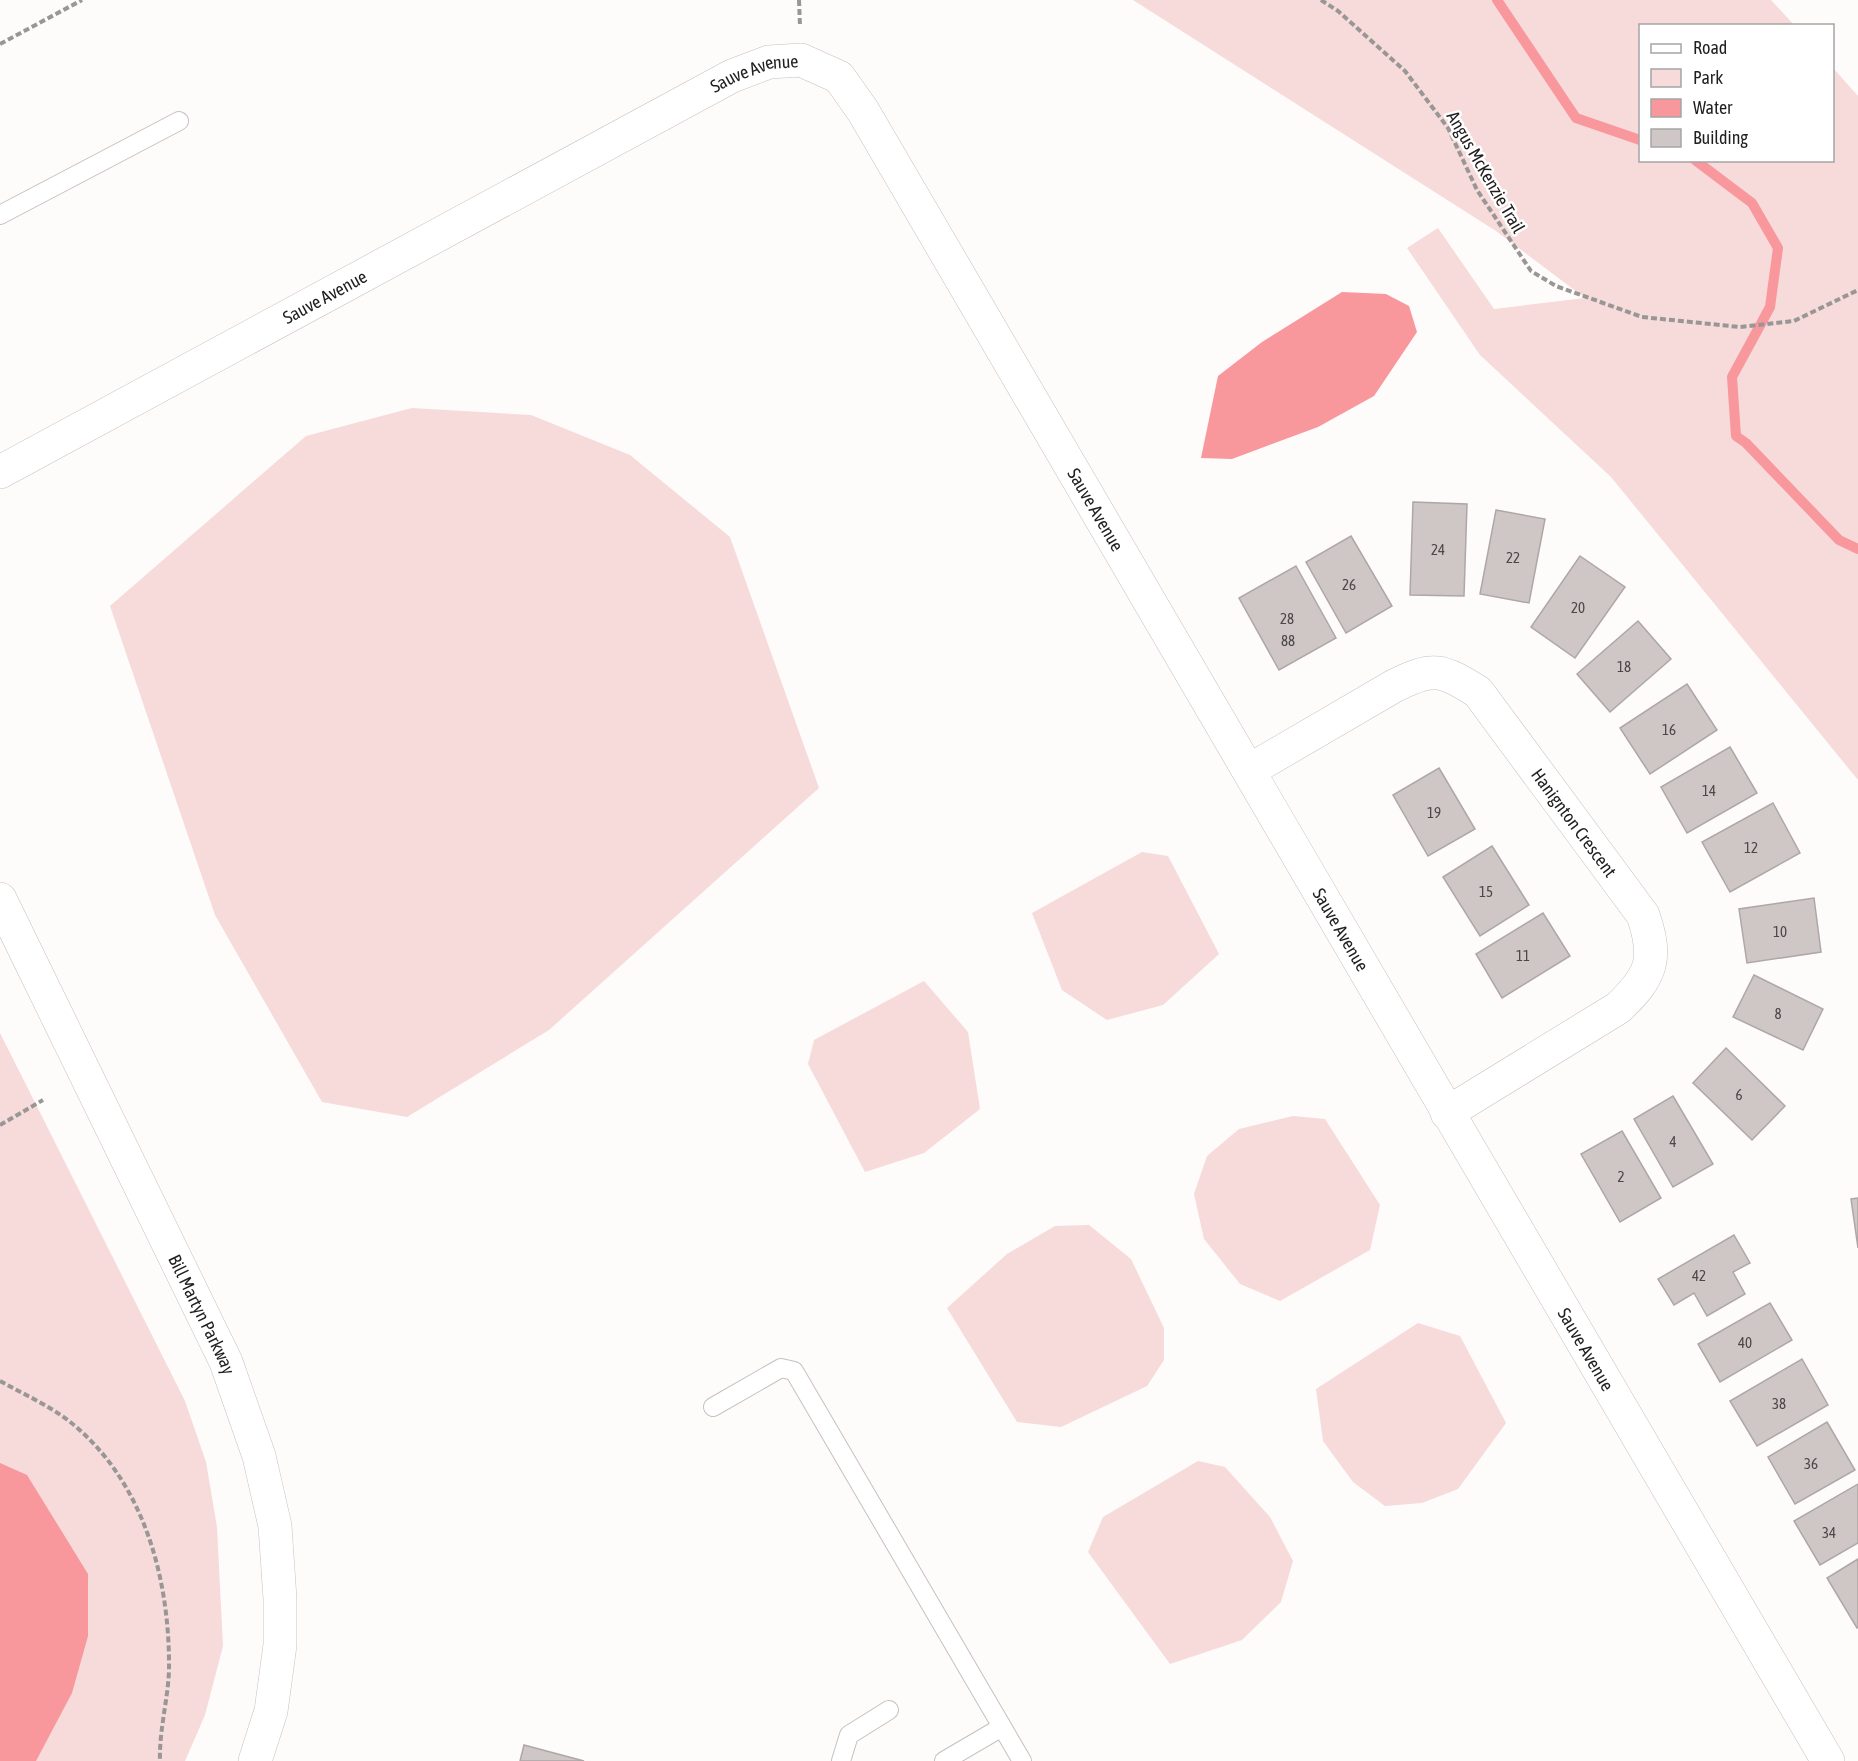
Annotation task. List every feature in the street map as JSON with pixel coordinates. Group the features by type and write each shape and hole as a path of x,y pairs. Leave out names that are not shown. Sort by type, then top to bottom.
{"street":[{"name":"Sauve Avenue","path":"0,472 732,76 769,62 801,60 839,77 863,111 1828,1761"},
{"name":"Hanignton Crescent","path":"1250,770 1414,676 1436,671 1458,679 1478,692 1643,915 1652,940 1649,969 1636,991 1618,1008 1447,1113"},
{"name":"Bill Martyn Parkway","path":"0,899 226,1362 259,1456 275,1526 280,1599 280,1645 271,1711 255,1761"}],"lane":[{"path":"0,215 179,121"},
{"path":"713,1407 781,1368 794,1371 1022,1761"},
{"path":"842,1761 849,1734 889,1710"},
{"path":"944,1761 1002,1727"}],"path":[{"path":"0,44 82,0"},
{"name":"Angus McKenzie Trail","path":"1321,0 1338,11 1404,71 1448,128 1478,190 1531,271 1556,286 1642,317 1740,327 1794,321 1858,291"},
{"path":"0,1125 43,1100"},
{"path":"0,1381 49,1407 74,1425 114,1468 137,1506 152,1545 162,1587 168,1629 169,1672 160,1761"}],"green space":[{"path":"1133,0 1771,0 1793,24 1639,24 1639,162 1834,162 1834,69 1858,96 1858,780 1611,477 1480,355 1407,248 1438,228 1494,309 1585,298 1496,231"},
{"path":"412,408 531,415 630,455 730,537 819,788 549,1030 407,1117 322,1102 215,915 110,606 306,436"},
{"path":"1142,852 1168,856 1219,954 1163,1005 1107,1020 1062,990 1032,913"},
{"path":"924,981 968,1032 980,1109 924,1153 865,1172 808,1064 814,1040"},
{"path":"0,1033 185,1401 206,1462 217,1527 223,1646 205,1715 185,1761 0,1761"},
{"path":"1293,1116 1325,1119 1380,1205 1370,1250 1280,1301 1240,1284 1204,1239 1194,1194 1207,1156 1239,1129"},
{"path":"1089,1225 1131,1259 1164,1328 1164,1360 1147,1386 1061,1427 1017,1422 947,1308 1007,1254 1055,1226"},
{"path":"1418,1323 1460,1336 1506,1423 1458,1489 1422,1503 1385,1506 1353,1482 1323,1441 1316,1389"},
{"path":"1198,1461 1225,1467 1270,1517 1293,1561 1281,1602 1242,1640 1170,1664 1088,1552 1103,1517"}],"water":[{"path":"1342,292 1386,294 1409,306 1417,332 1374,396 1318,427 1232,459 1201,458 1218,376 1262,342"},
{"path":"0,1463 27,1475 88,1574 88,1636 72,1693 36,1761 0,1761"}],"building":[{"path":"1413,502 1467,504 1464,596 1410,595"},
{"path":"1496,510 1545,519 1529,603 1480,594"},
{"path":"1351,536 1392,606 1346,633 1306,562"},
{"path":"1580,556 1625,587 1575,658 1531,627"},
{"path":"1296,566 1336,638 1279,670 1239,598"},
{"path":"1638,621 1671,659 1610,712 1577,674"},
{"path":"1687,684 1717,730 1650,774 1620,728"},
{"path":"1730,747 1757,793 1687,833 1661,787"},
{"path":"1439,768 1475,829 1428,856 1393,795"},
{"path":"1773,803 1800,853 1730,892 1702,842"},
{"path":"1492,846 1529,905 1480,936 1443,877"},
{"path":"1814,898 1821,952 1747,963 1739,909"},
{"path":"1543,913 1570,956 1502,998 1476,954"},
{"path":"1754,975 1823,1009 1803,1050 1733,1017"},
{"path":"1726,1048 1785,1106 1752,1140 1693,1083"},
{"path":"1673,1096 1713,1164 1673,1187 1634,1119"},
{"path":"1622,1131 1661,1198 1620,1222 1581,1154"},
{"path":"1858,1198 1858,1248 1851,1199"},
{"path":"1734,1235 1750,1263 1733,1272 1745,1294 1707,1316 1694,1293 1674,1305 1658,1279"},
{"path":"1770,1303 1792,1340 1720,1382 1698,1344"},
{"path":"1802,1359 1828,1405 1757,1446 1730,1401"},
{"path":"1827,1422 1855,1470 1795,1504 1768,1457"},
{"path":"1858,1484 1858,1543 1820,1565 1794,1521"},
{"path":"1858,1559 1858,1627 1857,1628 1827,1578"},
{"path":"524,1745 584,1761 520,1761"}],"waterway":[{"path":"1497,0 1576,118 1639,140"},
{"path":"1698,162 1752,203 1778,248 1770,307 1732,377 1736,436 1746,443 1839,540 1858,549"}]}
